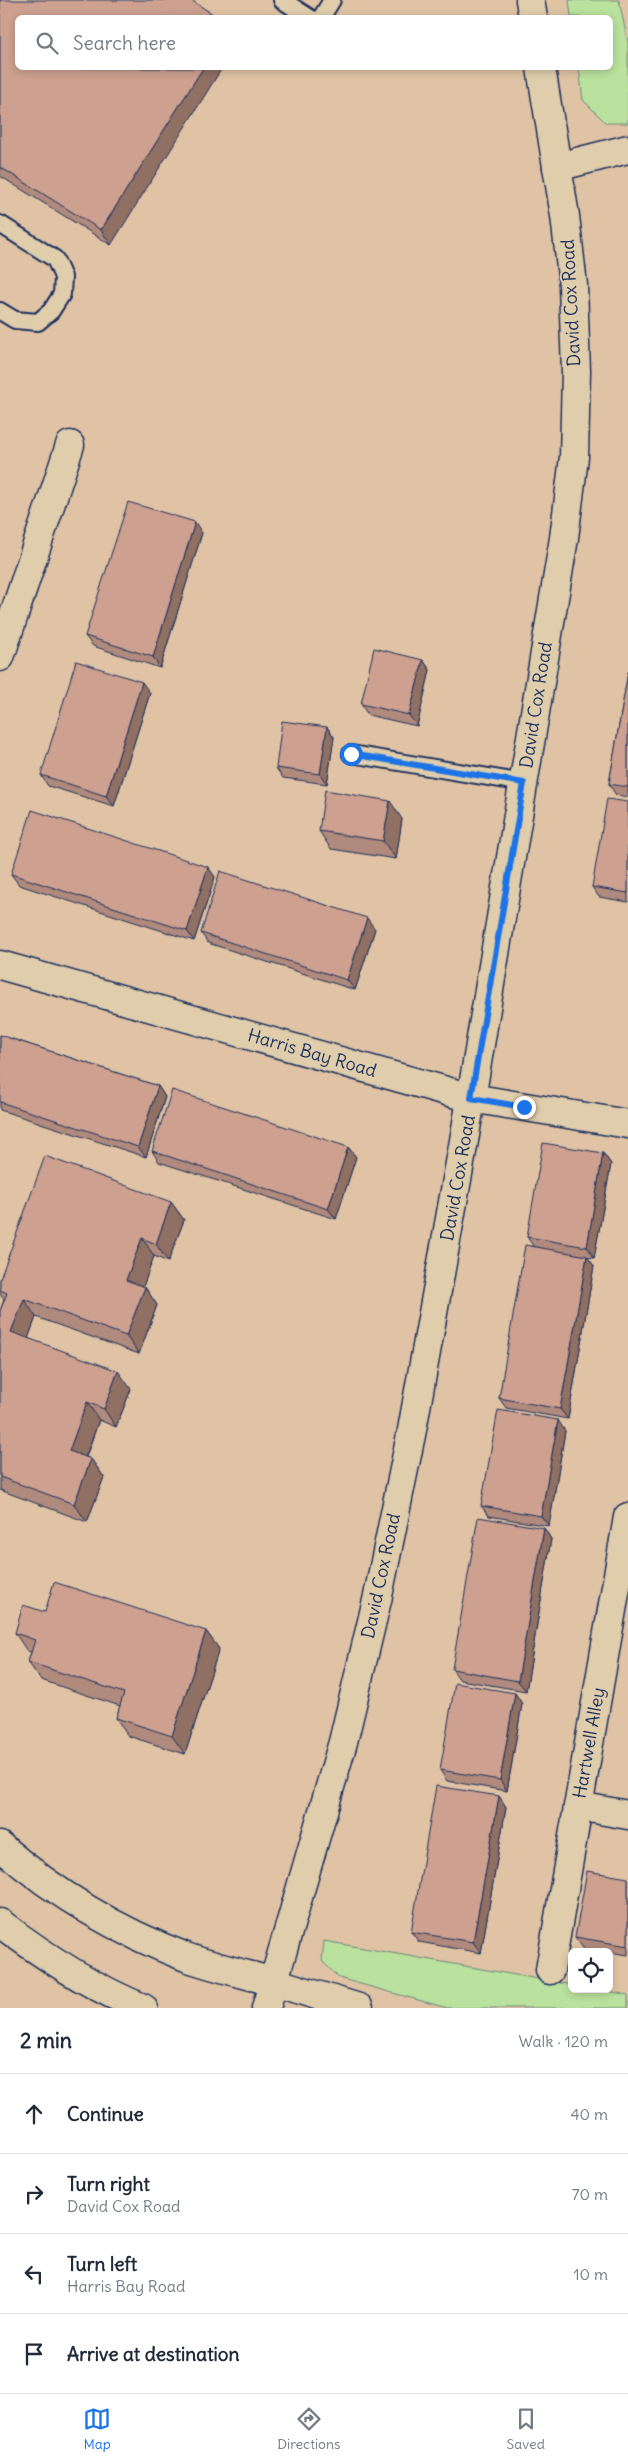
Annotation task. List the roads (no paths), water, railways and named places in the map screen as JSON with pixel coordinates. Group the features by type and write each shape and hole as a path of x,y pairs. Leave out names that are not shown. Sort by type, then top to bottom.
{"street":[{"path":"530,0 532,15"},
{"name":"David Cox Road","path":"266,2008 343,1742 378,1596 436,1307 564,538 574,458 576,372 573,285 541,70"},
{"path":"557,167 628,149"},
{"path":"0,657 7,613 70,445"},
{"name":"Harris Bay Road","path":"0,965 471,1098 628,1124"},
{"name":"Hartwell Alley","path":"550,1970 628,1517"},
{"path":"578,1806 628,1815"},
{"path":"0,1846 18,1862 72,1899 150,1943 188,1958 359,2008"},
{"path":"0,1923 42,1954 79,1977 143,2008"}],"lane":[{"path":"282,0 305,15"},
{"path":"324,15 332,0"},
{"path":"0,224 55,258 63,277 62,294 51,311 38,322 14,320 0,311"},
{"path":"351,754 524,783"}]}
